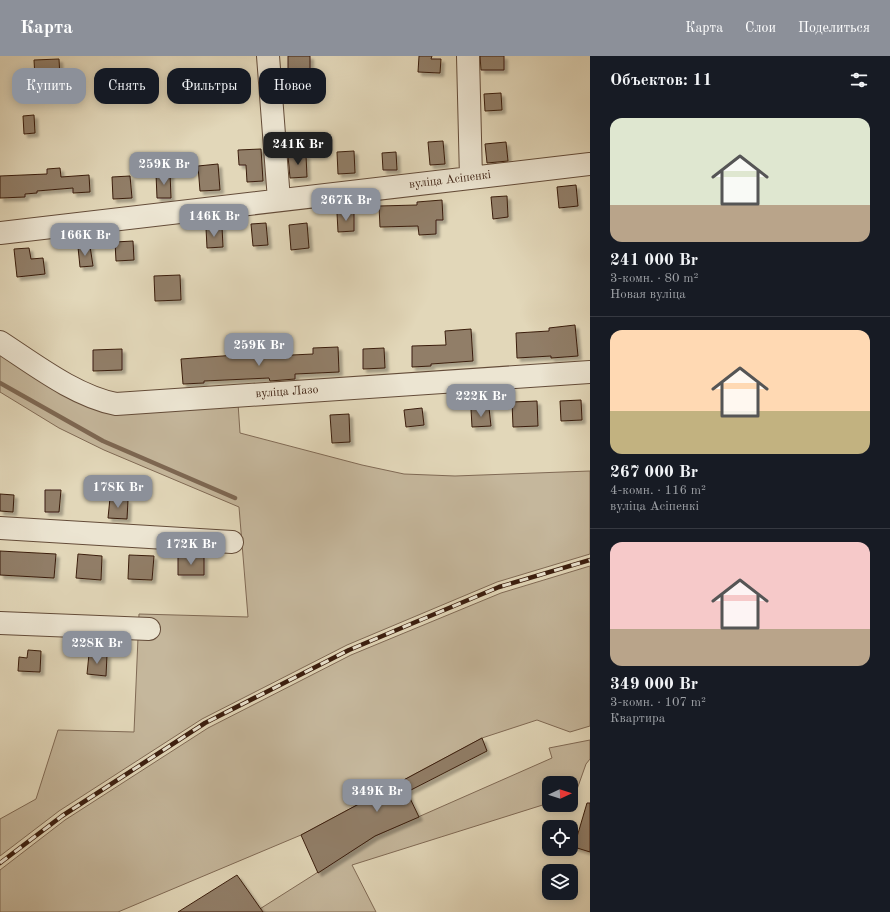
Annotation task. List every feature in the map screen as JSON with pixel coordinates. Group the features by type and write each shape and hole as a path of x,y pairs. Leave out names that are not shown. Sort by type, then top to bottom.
{"street":[{"path":"268,56 279,200"},
{"path":"468,56 471,178"},
{"name":"вуліца Асіпенкі","path":"0,233 590,164"},
{"name":"вуліца Лазо","path":"0,342 52,376 100,401 116,404 590,372"},
{"path":"0,528 232,542"},
{"path":"0,623 149,629"}],"shaded area":[{"path":"0,351 98,407 238,403 240,433 362,465 404,474 455,476 590,471 590,554 497,582 347,645 202,719 59,811 0,856 0,819 36,799 58,730 134,732 139,614 248,617 239,507 104,450 59,428 0,392"},
{"path":"590,566 590,726 570,732 537,720 482,738 301,835 118,912 0,912 0,870 65,820 208,728 351,655 501,593"},
{"path":"590,740 590,759 586,764 578,787 578,776 542,776 542,805 352,865 376,912 255,912 375,836 552,758 549,748"}],"building":[{"path":"288,56 310,56 310,68 288,68"},
{"path":"419,56 432,56 431,59 441,59 440,73 418,72"},
{"path":"480,56 504,56 504,70 481,70"},
{"path":"59,59 60,68 34,68 34,60"},
{"path":"501,93 502,110 485,111 484,94"},
{"path":"34,115 35,133 24,134 23,116"},
{"path":"443,141 445,164 430,165 428,142"},
{"path":"506,142 508,161 487,163 485,144"},
{"path":"261,149 263,181 247,182 246,165 239,165 238,150"},
{"path":"354,151 355,173 338,174 337,152"},
{"path":"396,152 397,170 383,170 382,153"},
{"path":"306,155 307,177 290,178 288,156"},
{"path":"218,164 220,190 200,191 198,166"},
{"path":"60,168 61,177 89,175 90,192 73,193 73,188 37,191 37,193 25,194 25,197 0,198 0,176 47,174 47,169"},
{"path":"170,173 171,198 157,198 156,174"},
{"path":"130,176 132,198 113,199 112,177"},
{"path":"576,185 578,206 559,208 557,187"},
{"path":"507,196 508,217 493,219 491,197"},
{"path":"442,200 443,220 436,220 436,234 419,235 418,226 380,227 379,206 417,205 417,202"},
{"path":"337,213 354,213 354,231 338,232"},
{"path":"266,223 268,245 253,246 251,224"},
{"path":"307,223 309,248 291,250 289,225"},
{"path":"222,227 223,247 207,248 206,228"},
{"path":"133,241 134,260 116,261 115,242"},
{"path":"90,246 93,266 80,267 78,247"},
{"path":"29,248 31,259 43,258 45,274 17,277 14,249"},
{"path":"180,275 181,300 155,301 154,276"},
{"path":"575,325 578,356 517,358 516,333 549,331 549,328"},
{"path":"471,329 473,361 412,367 412,346 446,345 445,331"},
{"path":"338,347 339,372 295,374 295,379 270,381 269,378 204,381 204,383 183,384 181,359 250,354 250,357 313,354 313,348"},
{"path":"384,348 385,368 363,369 363,349"},
{"path":"122,349 122,370 93,371 93,350"},
{"path":"581,400 582,420 561,421 560,401"},
{"path":"537,401 538,426 513,427 512,402"},
{"path":"422,408 424,425 406,427 404,410"},
{"path":"489,408 491,426 472,427 471,409"},
{"path":"349,414 350,442 332,443 330,415"},
{"path":"45,490 61,490 59,512 45,512"},
{"path":"0,494 14,495 13,512 0,511"},
{"path":"110,498 128,500 127,519 108,518"},
{"path":"0,551 56,554 54,578 0,575"},
{"path":"78,554 102,556 101,580 76,578"},
{"path":"129,555 154,556 152,580 128,579"},
{"path":"178,556 204,556 204,575 178,575"},
{"path":"28,650 41,651 40,672 18,671 19,657 27,658"},
{"path":"89,654 107,655 106,676 87,674"},
{"path":"482,738 487,751 407,792 419,817 375,836 318,873 301,835"},
{"path":"587,803 590,803 590,852 578,848 578,833"},
{"path":"237,875 263,912 178,912"}],"waterway":[{"path":"0,383 103,441 235,498"}],"railway":[{"path":"0,863 62,816 205,723 349,650 499,587 590,560"}]}
